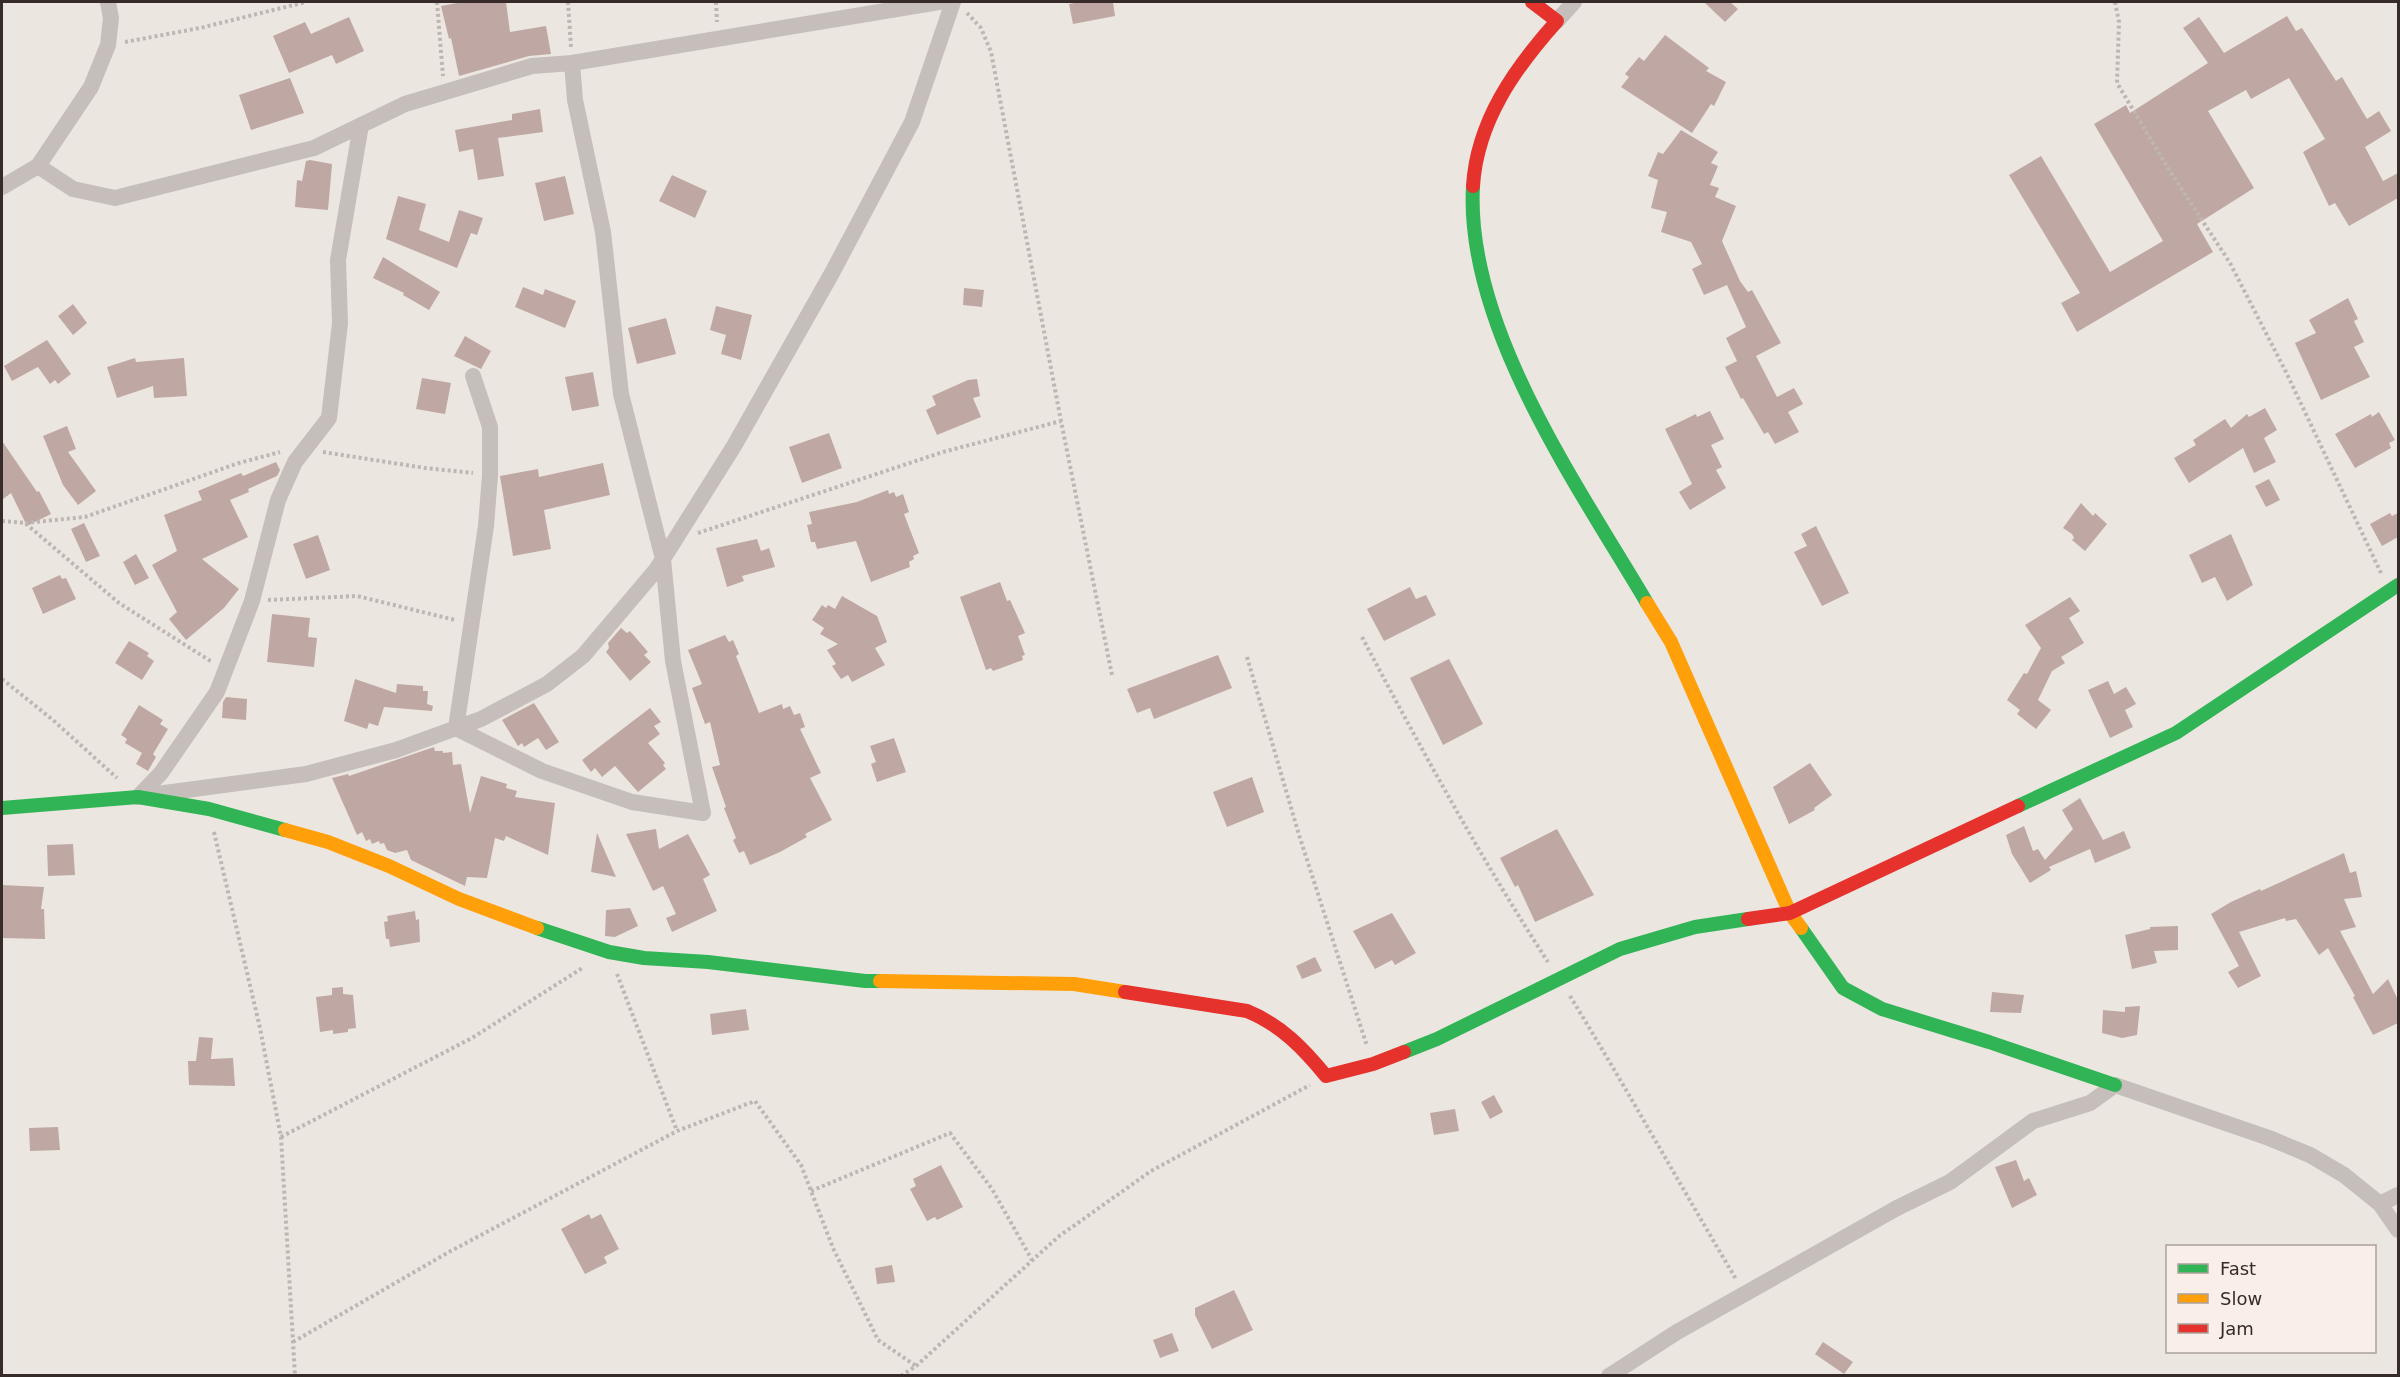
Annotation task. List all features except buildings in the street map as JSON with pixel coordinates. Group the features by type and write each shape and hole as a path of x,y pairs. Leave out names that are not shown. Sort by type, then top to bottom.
{"street":[{"path":"2,187 38,166 91,87 108,45 111,18 108,2"},
{"path":"38,166 73,189 115,198 314,148 405,104 532,66 572,63 939,2"},
{"path":"1532,2 1557,21"},
{"path":"1574,2 1534,47 1508,84 1488,119 1474,169 1472,204 1475,238 1485,286 1501,333 1538,419 1671,642 1791,913 1843,988 1862,999 1882,1009 1989,1042 2269,1138 2310,1155 2344,1175 2380,1204 2398,1230"},
{"path":"2,808 138,797 306,774 396,750 481,719 547,684 583,656 636,595 663,559 740,436 832,273 912,122 958,5"},
{"path":"456,728 542,771 632,802 703,813 673,661 663,559 621,394 603,232 575,100 572,63"},
{"path":"138,797 167,764 217,692 252,601 278,500 295,462 329,418 340,323 338,260 362,125"},
{"path":"456,728 486,526 490,475 490,427 473,376"},
{"path":"138,797 208,808 328,842 389,866 459,899 574,942 609,952 644,958 708,962 865,981 1074,984 1246,1011 1263,1016 1290,1036 1326,1076 1373,1064 1437,1039 1620,949 1685,930 1791,913 2176,733 2394,587"},
{"path":"1610,1376 1677,1332 1744,1293 1896,1208 1950,1182 2032,1121 2090,1103 2115,1085"},
{"path":"2380,1204 2398,1195"}],"path":[{"path":"108,45 200,28 306,2"},
{"path":"437,2 444,92"},
{"path":"568,2 572,63"},
{"path":"2115,2 2119,22 2117,83 2168,168 2230,263 2394,587"},
{"path":"958,5 981,28 991,52 1112,675"},
{"path":"674,541 796,503 943,452 1061,421"},
{"path":"2,521 25,523 85,517 239,463 275,453 305,449 425,468 490,475"},
{"path":"25,523 119,603 225,671"},
{"path":"252,601 357,596 438,614 471,624"},
{"path":"1362,637 1427,759 1509,901 1621,1079 1678,1183 1744,1293"},
{"path":"1247,657 1299,835 1373,1064"},
{"path":"2,679 53,720 138,797"},
{"path":"208,808 260,1028 280,1137 295,1376"},
{"path":"280,1137 472,1038 609,952 677,1131"},
{"path":"901,1376 916,1366 1058,1238 1151,1171 1326,1076"},
{"path":"293,1342 449,1252 677,1131 755,1101 801,1165 833,1248 878,1340 916,1366"},
{"path":"811,1191 950,1133 992,1189 1032,1260"}],"traffic: fast":[{"path":"1473,186 1475,239 1487,294 1506,349 1560,457 1647,603"},
{"path":"2018,806 2176,733 2398,585"},
{"path":"2,808 138,797 209,809 285,830"},
{"path":"1404,1052 1437,1039 1620,949 1695,927 1748,919"},
{"path":"537,928 609,952 644,958 708,962 880,981"},
{"path":"1801,928 1843,988 1882,1009 1989,1042 2115,1085"}],"traffic: slow":[{"path":"1647,603 1671,642 1790,913 1801,928"},
{"path":"285,830 328,842 389,866 459,899 537,928"},
{"path":"880,981 1074,984 1125,992"}],"traffic: jam":[{"path":"1473,186 1476,162 1490,118 1513,77 1557,21 1532,2"},
{"path":"1748,919 1790,913 2018,806"},
{"path":"1125,992 1247,1011 1270,1023 1291,1038 1326,1076 1373,1064 1404,1052"}]}
